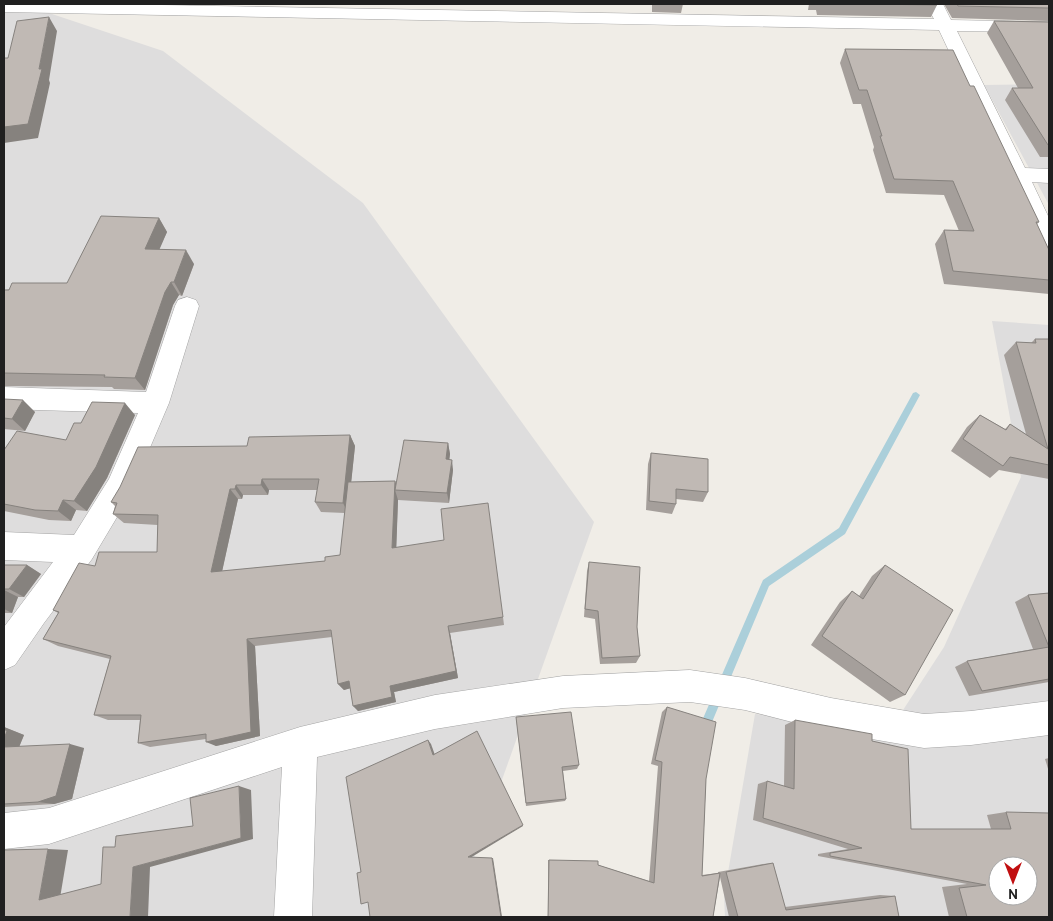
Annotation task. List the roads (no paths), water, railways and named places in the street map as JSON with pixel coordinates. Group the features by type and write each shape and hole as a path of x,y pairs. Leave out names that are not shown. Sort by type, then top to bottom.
{"street":[{"path":"935,4 1049,240"},
{"path":"4,7 335,8 946,27 1049,27"},
{"path":"1017,175 1049,176"},
{"path":"4,654 82,548 119,489 156,403 187,306"},
{"path":"4,398 156,403"},
{"path":"4,546 82,548"},
{"path":"4,831 49,826 300,744 435,712 563,692 690,686 746,694 831,716 924,731 971,728 1049,718"},
{"path":"293,917 300,744"}],"waterway":[{"path":"703,730 766,583 842,531 916,395"}]}
